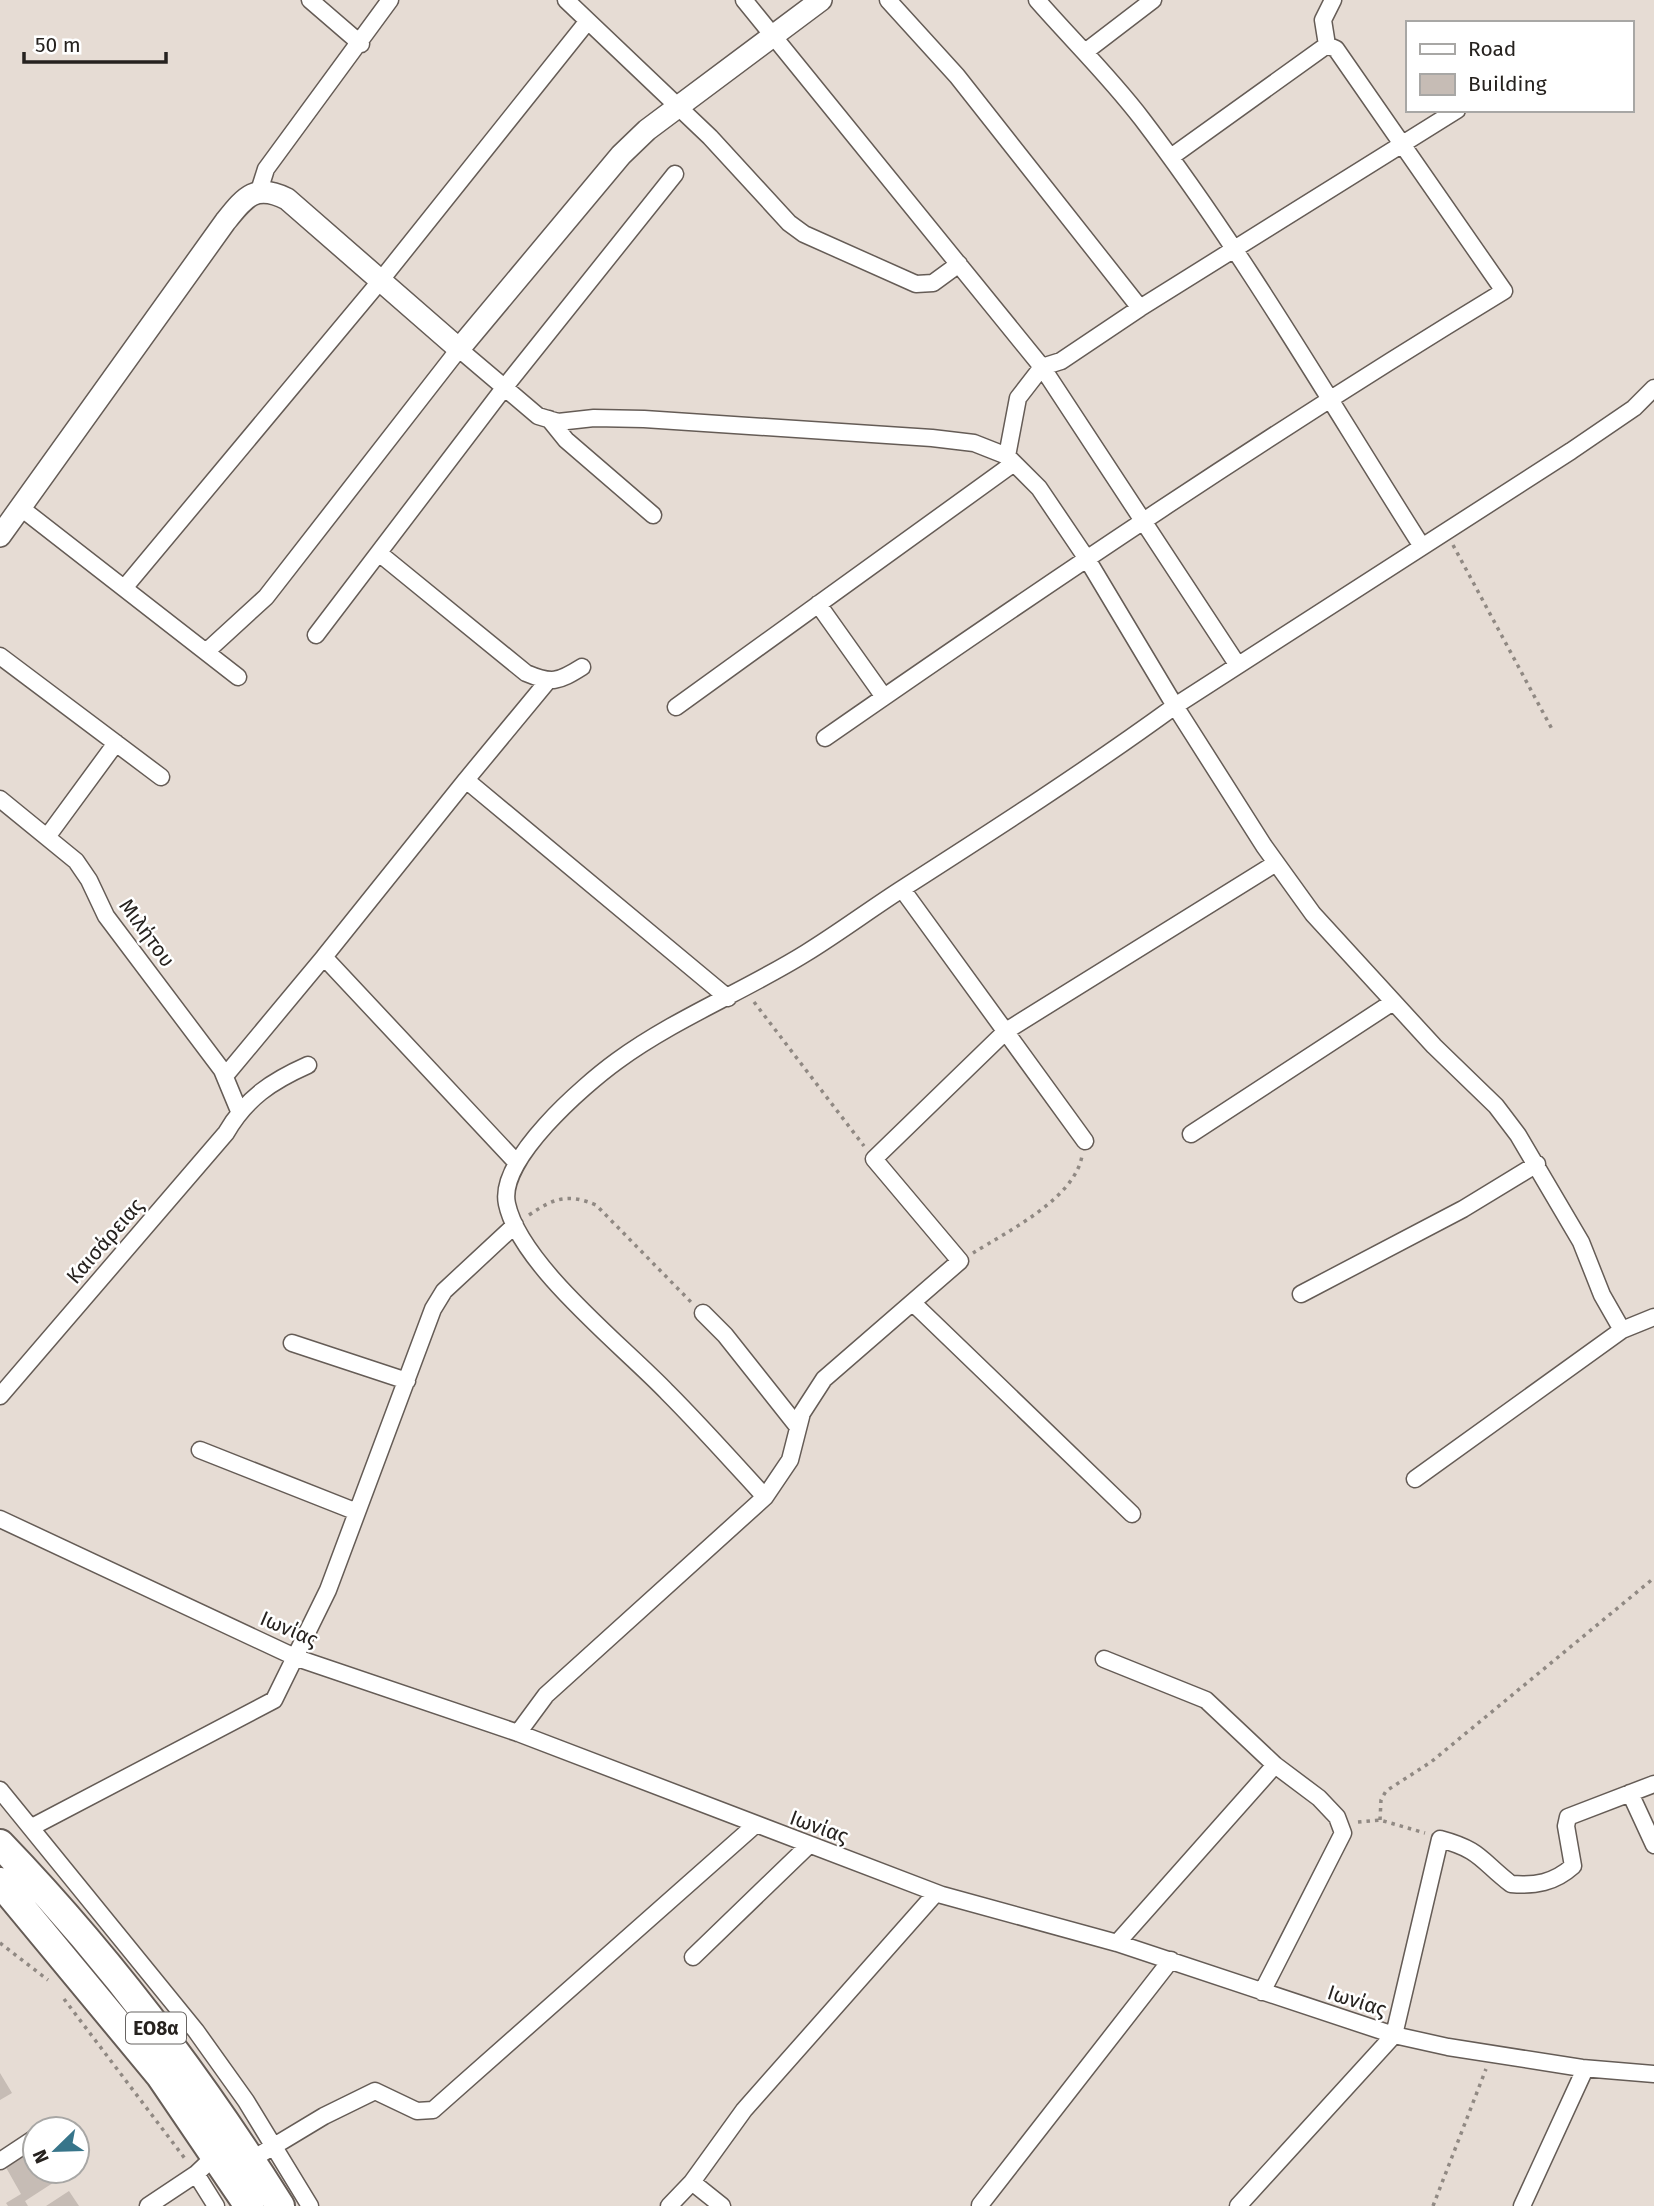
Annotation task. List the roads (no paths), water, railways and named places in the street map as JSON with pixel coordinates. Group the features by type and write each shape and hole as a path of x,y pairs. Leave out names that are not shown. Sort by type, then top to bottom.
{"highway":[{"name":"ΕΟ8α","path":"0,1844 79,1931 181,2059 263,2153 280,2206"},
{"name":"ΕΟ8α","path":"0,1882 160,2075 250,2206"}],"street":[{"path":"310,0 361,44"},
{"path":"259,191 265,169 361,44 390,0"},
{"path":"566,0 677,105 789,223 804,234 916,284 933,283 959,264"},
{"path":"744,0 1042,367 1237,664"},
{"path":"207,651 266,597 459,349 621,155 677,105 821,0"},
{"path":"888,0 957,76 1140,308"},
{"path":"1037,0 1085,52 1171,157 1234,249 1420,545"},
{"path":"1085,52 1153,0"},
{"path":"1327,44 1323,20 1333,0"},
{"path":"125,587 381,279 587,22"},
{"path":"1171,157 1327,44"},
{"path":"825,738 1143,519 1327,398 1504,291 1336,49 1327,44"},
{"path":"676,707 1010,459 1018,398 1042,367 1061,361 1140,308 1454,112"},
{"path":"316,635 504,388 674,174"},
{"path":"0,536 225,222 246,198 259,191 273,192 287,199 538,416 558,422 594,418 644,419 932,438 974,443 1010,459 1039,488 1087,559 1175,706 1276,863 1313,914 1393,1002 1496,1106 1537,1164 1581,1242 1602,1295 1622,1330"},
{"path":"765,1497 669,1393 570,1296 529,1250 515,1225 505,1191 517,1163 542,1130 617,1062 668,1029 806,953 1055,792 1237,664 1571,451 1634,408 1654,388"},
{"path":"549,419 566,440 653,514"},
{"path":"21,508 238,677"},
{"path":"380,554 526,673 547,682 564,678 582,667"},
{"path":"818,604 884,697"},
{"path":"0,656 161,777"},
{"path":"225,1076 547,682"},
{"path":"47,836 116,743"},
{"path":"466,780 728,998"},
{"name":"Μιλήτου","path":"0,799 76,860 106,916 225,1076 239,1111"},
{"path":"518,1733 555,1687 765,1497 790,1460 798,1427 810,1397 824,1379 960,1261 874,1159 1006,1031 1276,863"},
{"path":"902,889 1085,1141"},
{"path":"324,957 517,1163"},
{"path":"1191,1134 1393,1002"},
{"name":"Καισάρειας","path":"0,1396 226,1133 239,1111 273,1081 308,1065"},
{"path":"1301,1294 1463,1209 1537,1164"},
{"path":"32,1826 274,1700 297,1658 357,1513 433,1309 444,1291 515,1225"},
{"path":"913,1303 1132,1514"},
{"path":"703,1313 725,1335 798,1427"},
{"path":"1415,1479 1622,1330 1654,1317"},
{"path":"292,1343 407,1381"},
{"path":"200,1450 357,1513"},
{"name":"Ιωνίας","path":"0,1519 297,1658 518,1733 754,1826 936,1893 1171,1960 1394,2035 1585,2069 1654,2074"},
{"path":"1104,1659 1206,1700 1275,1765 1319,1798 1337,1817 1343,1833 1262,1992"},
{"path":"1116,1943 1275,1765"},
{"path":"1238,2206 1394,2035 1440,1839 1462,1845 1482,1855 1511,1884 1532,1885 1560,1878 1573,1866 1566,1826 1568,1817 1654,1784"},
{"path":"0,1790 32,1826 209,2049 263,2153 310,2206"},
{"path":"1630,1793 1654,1845"},
{"path":"263,2153 375,2091 417,2111 433,2110 600,1966 754,1826"},
{"path":"693,1957 808,1846"},
{"path":"669,2206 692,2182 744,2110 936,1893"},
{"path":"79,1931 99,1911"},
{"path":"980,2204 1171,1960"},
{"path":"1522,2206 1585,2069"},
{"path":"0,2161 21,2147"},
{"path":"148,2206 196,2174 216,2155"},
{"path":"196,2174 216,2206"},
{"path":"692,2182 722,2206"}]}
